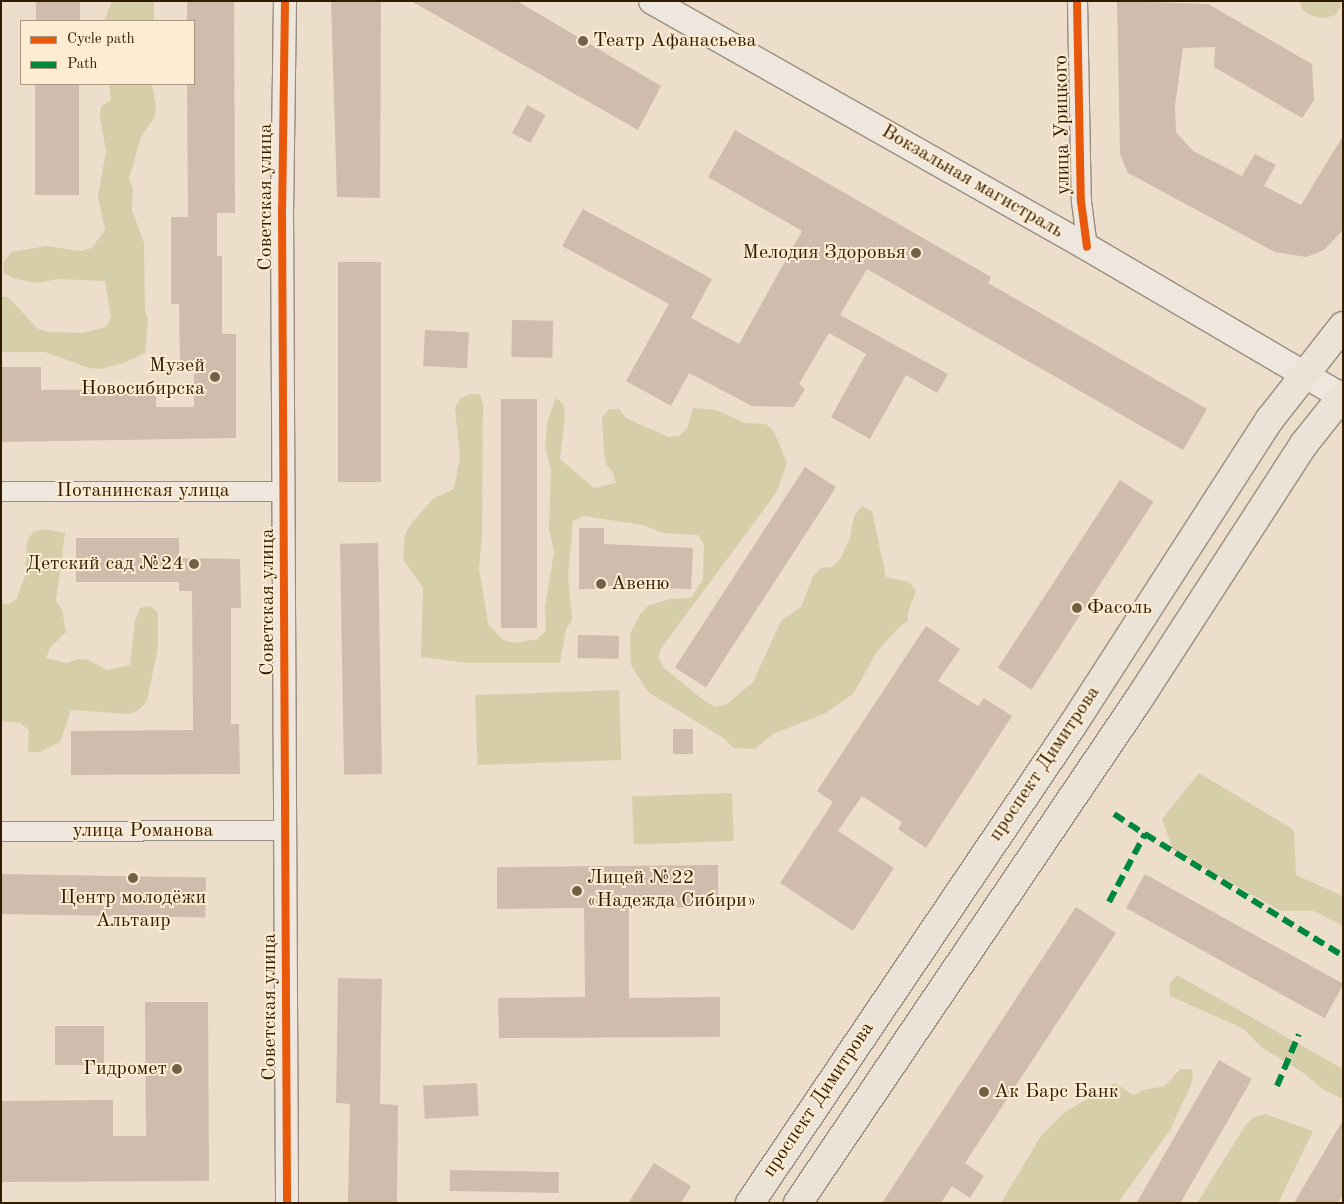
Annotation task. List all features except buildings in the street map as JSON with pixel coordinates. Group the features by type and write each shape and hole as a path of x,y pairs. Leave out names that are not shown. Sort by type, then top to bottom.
{"main road":[{"name":"Вокзальная магистраль","path":"652,1 1087,247 1342,396"},
{"name":"проспект Димитрова","path":"750,1203 1072,726 1270,419 1306,376 1343,326"},
{"name":"проспект Димитрова","path":"798,1203 1137,702 1304,444 1342,396"}],"street":[{"name":"Советская улица","path":"284,1 282,208 287,1203"},
{"name":"улица Урицкого","path":"1077,1 1081,201 1087,247"},
{"name":"Потанинская улица","path":"1,491 284,491"},
{"name":"улица Романова","path":"1,832 285,830"}],"shaded area":[{"path":"112,1 154,1 154,20 104,20"},
{"path":"1300,1 1340,1 1341,5 1336,15 1324,18 1312,16 1302,10"},
{"path":"109,85 152,85 156,107 154,118 141,137 129,179 133,188 132,210 144,243 145,310 148,320 145,353 124,363 100,369 89,368 45,352 1,352 1,297 8,297 38,329 49,332 83,333 106,327 111,317 105,281 59,279 37,283 12,278 3,272 4,261 12,252 46,246 81,251 92,248 105,230 98,196 106,151 100,117 101,106 111,100"},
{"path":"470,394 480,394 483,404 482,536 479,568 488,624 503,640 514,643 538,639 546,630 545,607 554,552 549,528 551,470 545,445 548,419 556,398 564,405 565,416 560,459 594,488 616,483 613,473 606,464 604,452 602,418 609,409 619,409 626,418 668,437 679,436 687,429 693,408 716,410 745,423 766,424 774,432 787,463 776,493 662,647 658,657 664,668 706,702 716,707 727,704 753,682 781,621 801,607 813,576 821,568 832,567 840,559 850,538 854,516 862,506 872,511 886,577 909,582 916,591 908,612 908,621 899,627 876,653 854,693 826,713 773,734 755,749 733,748 725,739 648,692 631,665 630,634 640,614 648,606 669,599 691,598 703,579 704,545 698,535 664,533 642,525 584,516 573,521 568,576 572,620 566,629 560,663 468,663 421,657 423,588 403,559 405,535 410,525 433,499 454,489 460,456 455,408 460,399"},
{"path":"43,529 65,533 56,601 62,610 66,632 50,648 46,658 67,663 77,659 88,660 108,670 130,665 135,620 140,608 150,606 158,613 158,647 147,701 139,710 129,714 71,710 60,742 40,752 28,752 29,730 20,723 1,721 1,603 8,605 17,598 25,576 27,541 33,532"},
{"path":"619,690 621,760 478,765 475,695"},
{"path":"1199,773 1294,830 1296,875 1343,896 1343,926 1314,911 1281,911 1173,850 1162,819"},
{"path":"732,793 734,841 634,844 632,796"},
{"path":"1177,975 1343,1069 1343,1099 1324,1090 1302,1072 1261,1047 1244,1029 1170,996 1169,984"},
{"path":"1180,1069 1192,1069 1193,1078 1189,1089 1170,1130 1118,1203 1001,1203 1041,1136 1065,1112 1115,1083 1133,1095 1143,1090 1165,1086"},
{"path":"1265,1114 1313,1131 1278,1203 1197,1203 1245,1126 1254,1117"}],"marked path":[{"path":"1114,814 1145,834"},
{"path":"1109,902 1145,834 1343,956"},
{"path":"1277,1086 1299,1034"}],"cycle path":[{"path":"285,1 282,208 287,1203"},
{"path":"1077,1 1081,201 1087,247"}],"place":[{"name":"Театр Афанасьева","path":"583,41"},
{"name":"Мелодия Здоровья","path":"916,253"},
{"name":"Музей Новосибирска","path":"215,377"},
{"name":"Детский сад №24","path":"194,564"},
{"name":"Авеню","path":"601,584"},
{"name":"Фасоль","path":"1077,608"},
{"name":"Центр молодёжи Альтаир","path":"133,878"},
{"name":"Лицей №22 «Надежда Сибири»","path":"577,891"},
{"name":"Гидромет","path":"177,1069"},
{"name":"Ак Барс Банк","path":"984,1092"}]}
